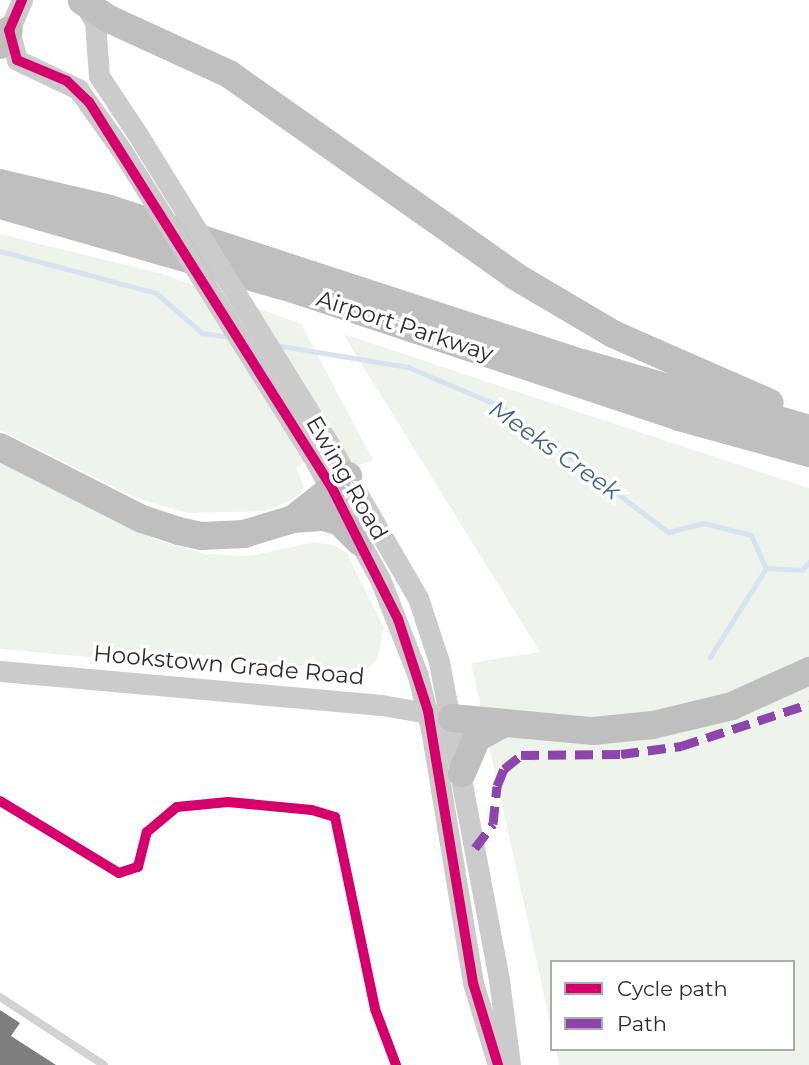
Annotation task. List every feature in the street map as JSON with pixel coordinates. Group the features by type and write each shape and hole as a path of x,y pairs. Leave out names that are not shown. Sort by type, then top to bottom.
{"highway":[{"path":"82,0 109,19 229,74 515,276 612,334 749,396 809,415"},
{"name":"Airport Parkway","path":"0,183 110,209 622,375 809,429"},
{"name":"Airport Parkway","path":"0,205 296,290 679,417 809,453"},
{"path":"0,447 142,519 178,531 202,536 244,534 293,519 333,519 360,542"},
{"path":"293,519 340,482"},
{"path":"440,715 502,724 593,731 679,721 732,706 809,671"},
{"path":"462,774 477,738 502,724"}],"street":[{"name":"Ewing Road","path":"22,0 4,37 17,60 78,89 129,141"},
{"name":"Ewing Road","path":"82,0 95,22 99,76 129,141 340,482 418,598 440,715 473,983 498,1065"},
{"name":"Ewing Road","path":"340,482 360,542 398,619 440,715 462,774 509,1065"},
{"name":"Hookstown Grade Road","path":"0,671 440,715"}],"lane":[{"path":"0,997 104,1065"}],"shaded area":[{"path":"0,234 163,274 301,324 373,460 356,466 335,441 296,468 304,487 298,497 265,511 187,513 136,498 0,430"},
{"path":"343,334 809,488 809,1065 559,1065 556,1051 795,1051 795,960 550,960 550,1023 471,663 540,652"},
{"path":"0,463 154,539 205,554 251,556 313,542 334,545 347,553 384,628 377,659 365,672 344,680 0,649"}],"building":[{"path":"0,1010 20,1023 11,1036 56,1065 0,1065"}],"waterway":[{"name":"Meeks Creek","path":"0,251 156,293 202,333 231,337"},
{"name":"Meeks Creek","path":"275,345 408,367 504,408 668,532 703,523 751,535 766,568 802,570 809,562"},
{"path":"710,657 766,568"}],"marked path":[{"path":"475,848 493,824 497,786 504,769 521,755 621,754 681,746 809,704"}],"cycle path":[{"path":"22,0 9,30 17,60 67,81 89,102 332,488 398,619 428,711 473,983 498,1065"},
{"path":"0,801 119,873 138,867 147,832 177,807 228,802 312,810 335,817 375,1009 396,1065"}]}
